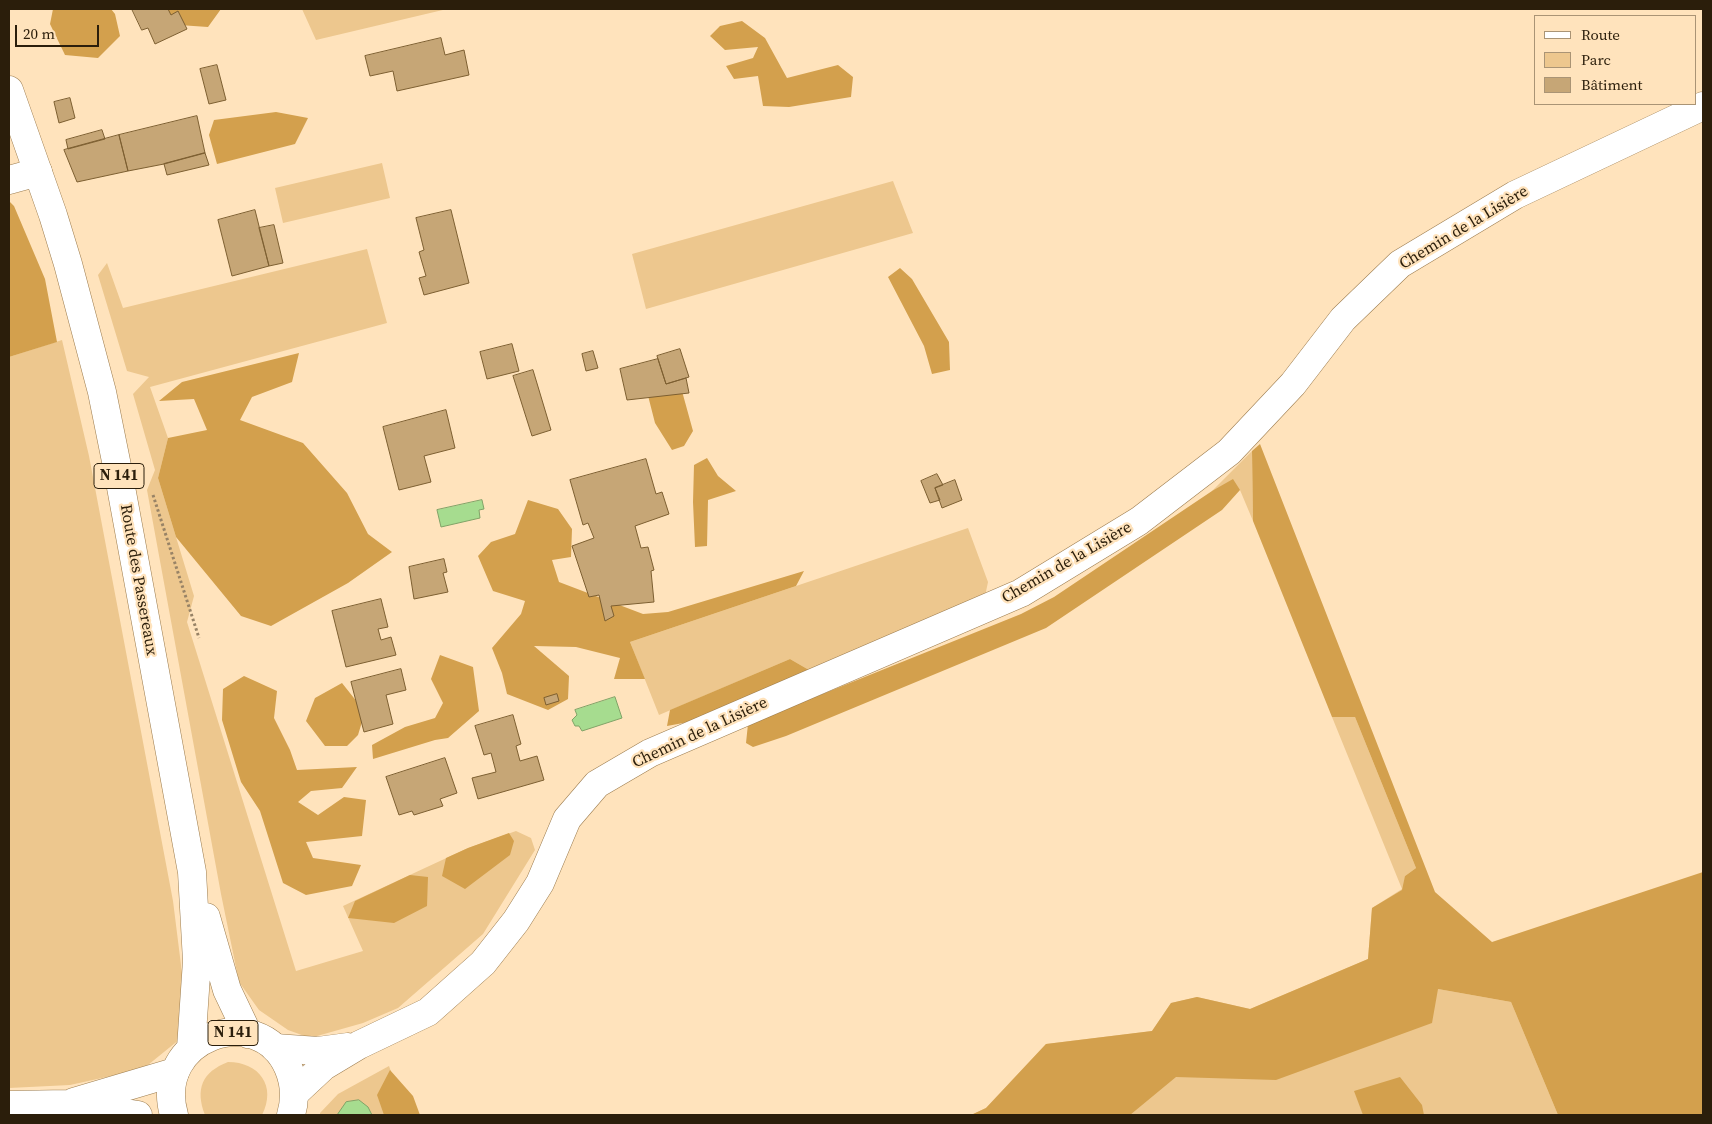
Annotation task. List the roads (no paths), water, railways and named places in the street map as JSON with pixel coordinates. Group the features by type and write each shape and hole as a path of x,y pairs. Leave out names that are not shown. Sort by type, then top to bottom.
{"street":[{"name":"Route des Passereaux","path":"9,90 68,264 102,392 192,872 226,990 248,1034"},
{"name":"Chemin de la Lisière","path":"292,1110 324,1066 359,1045 428,1012 483,963 516,921 540,883 567,820 597,784 650,753 1021,593 1123,531 1139,521 1229,452 1293,384 1343,319 1400,264 1515,195 1703,106"},
{"path":"9,180 38,172"},
{"name":"Route des Passereaux","path":"191,1048 197,961 192,872"},
{"name":"N 141","path":"174,1115 171,1086 175,1072 182,1059 191,1048 208,1037 227,1032 248,1034 262,1039 275,1048 285,1061 292,1077 292,1110"},
{"name":"Chemin de la Lisière","path":"275,1048 318,1051 359,1045"},
{"path":"68,1104 175,1072"},
{"path":"9,1105 68,1104 138,1115"}]}
